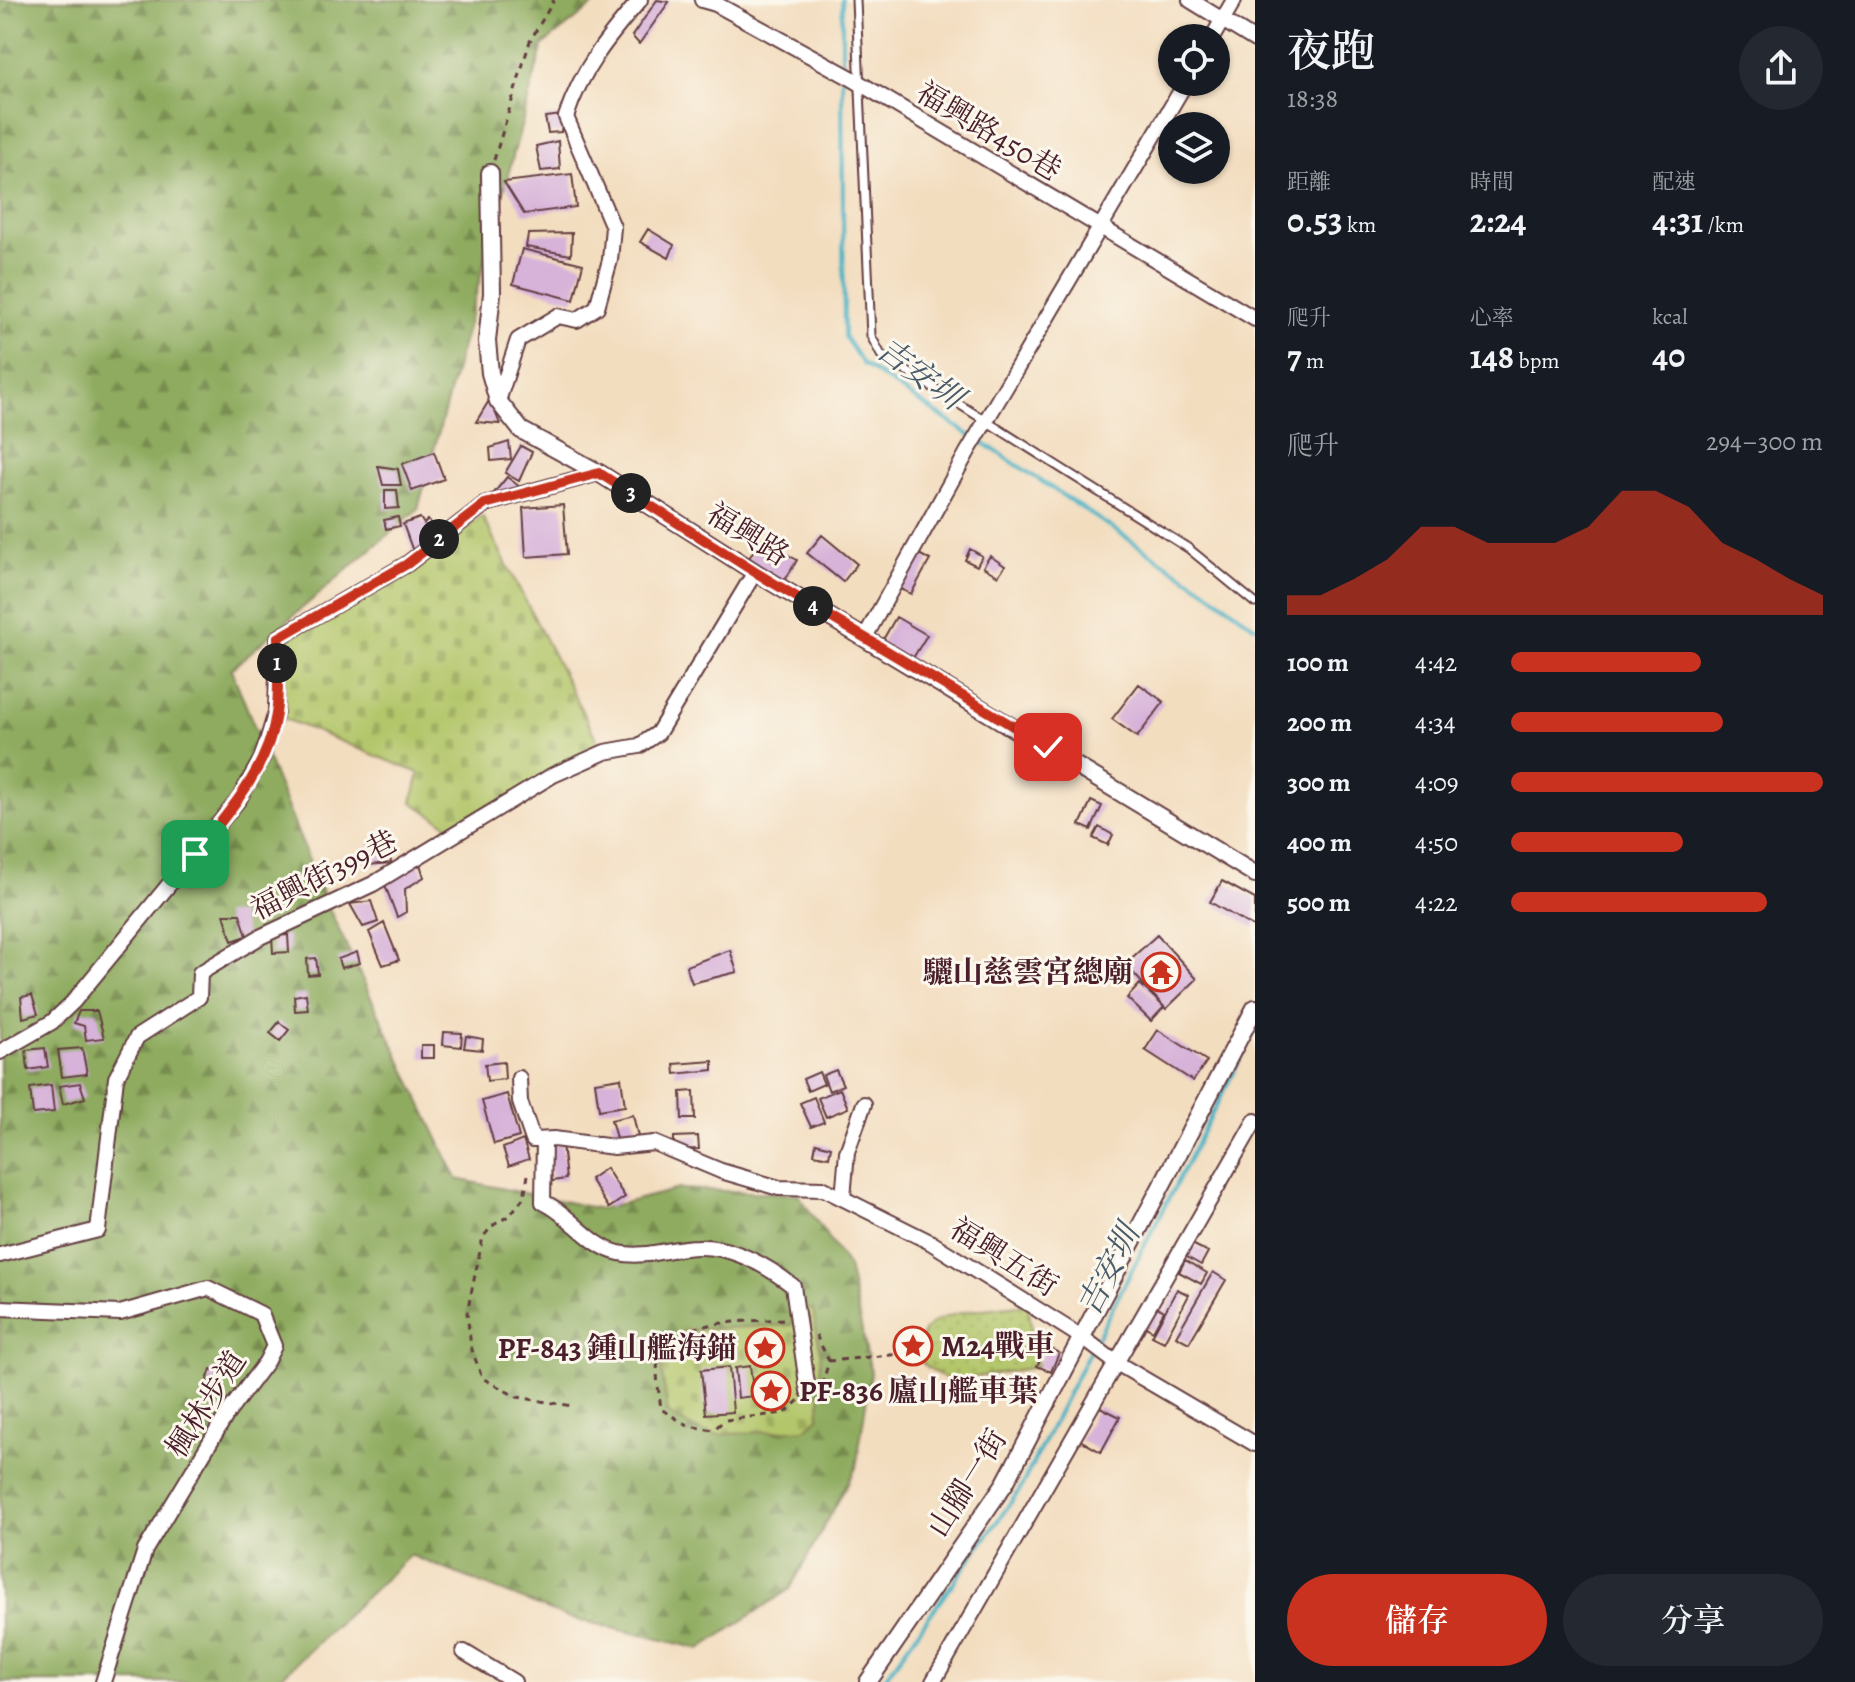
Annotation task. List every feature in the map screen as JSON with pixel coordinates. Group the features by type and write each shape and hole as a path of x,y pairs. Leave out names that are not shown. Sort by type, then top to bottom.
{"street":[{"path":"498,401 518,340 558,316 577,320 597,307 604,286 613,227 566,117 580,77 604,41 640,0"},
{"name":"福興路450巷","path":"702,0 716,4 856,81 1255,319"},
{"path":"1190,0 1255,40"},
{"path":"1221,24 1234,0"},
{"path":"865,637 968,451 1178,96"},
{"name":"福興路","path":"490,173 492,293 487,341 498,401 521,430 599,473 755,572 1255,874"},
{"path":"0,1052 52,1022 73,1002 239,799 272,735 276,712 278,638 407,564 485,504 599,473"},
{"name":"福興街399巷","path":"0,1255 98,1230 116,1078 137,1037 199,997 200,973 260,937 373,884 553,775 605,752 648,741 658,733 755,572"},
{"name":"山腳一街","path":"868,1682 1005,1483 1255,1008"},
{"path":"519,1078 520,1102 533,1140 544,1140 543,1202 560,1210 607,1250 634,1255 700,1247 761,1261 793,1286 797,1318 815,1388"},
{"path":"843,1198 847,1152 864,1104"},
{"path":"933,1682 1255,1121"},
{"name":"福興五街","path":"544,1140 614,1147 654,1143 721,1171 764,1184 824,1189 930,1242 1083,1338 1115,1362 1255,1444"},
{"name":"楓林步道","path":"0,1308 120,1313 208,1288 261,1314 274,1346 266,1362 227,1414 145,1550 103,1682"},
{"path":"464,1652 514,1682"}],"lane":[{"path":"856,0 856,81 871,336 881,355 985,426 1188,548 1255,603"}],"path":[{"path":"490,173 530,41 554,0"},
{"path":"544,1163 526,1178 524,1197 510,1215 492,1226 483,1237 467,1313 471,1347 482,1378 517,1397 572,1406"},
{"path":"797,1318 692,1327 677,1332 661,1348 657,1369 661,1409 688,1426 713,1430 725,1420 785,1413 815,1388 829,1361"},
{"path":"816,1335 829,1361"},
{"path":"829,1361 921,1352"}],"green space":[{"path":"0,0 600,0 543,45 418,509 231,669 328,907 457,1179 600,1209 679,1189 798,1194 848,1267 871,1372 856,1468 790,1589 700,1649 566,1617 410,1555 276,1682 0,1682"},
{"path":"482,516 601,748 452,828 412,802 419,773 283,718 283,656 290,637 411,574"},
{"path":"1028,1304 1037,1367 958,1380 944,1378 923,1364 921,1340 931,1324 956,1314"},
{"path":"813,1309 821,1362 817,1383 811,1393 821,1393 818,1417 805,1429 716,1435 692,1428 668,1413 660,1358 684,1330 792,1325 792,1313"}],"building":[{"path":"657,0 669,2 639,44 632,36"},
{"path":"563,115 561,132 548,133 545,117"},
{"path":"558,141 560,169 541,171 536,146"},
{"path":"572,174 576,207 524,214 504,182"},
{"path":"648,229 674,245 669,258 640,242"},
{"path":"572,233 571,255 526,247 528,234"},
{"path":"522,249 583,264 574,300 513,284"},
{"path":"490,399 500,424 476,422"},
{"path":"509,442 511,459 491,461 490,448"},
{"path":"521,446 532,452 519,481 505,473"},
{"path":"434,452 444,479 412,491 402,464"},
{"path":"378,466 398,469 401,485 383,485"},
{"path":"507,477 524,490 489,499"},
{"path":"385,490 397,490 399,508 385,509"},
{"path":"563,505 567,554 526,557 523,508"},
{"path":"398,517 400,526 386,529 384,520"},
{"path":"420,518 424,524 428,520 439,534 414,554 403,524"},
{"path":"822,535 857,564 843,582 807,553"},
{"path":"760,539 797,560 784,582 747,562"},
{"path":"970,549 982,556 977,566 965,560"},
{"path":"919,554 930,560 911,594 900,589"},
{"path":"990,556 1005,566 998,576 983,567"},
{"path":"896,617 927,635 910,663 880,645"},
{"path":"1139,684 1164,702 1137,737 1112,719"},
{"path":"1038,724 1052,733 1045,744 1031,735"},
{"path":"1091,801 1102,806 1091,830 1080,825"},
{"path":"1099,827 1113,835 1108,845 1093,838"},
{"path":"388,836 391,863 367,865 366,847"},
{"path":"420,864 424,877 405,889 406,912 397,917 385,885"},
{"path":"1222,881 1255,899 1255,928 1210,902"},
{"path":"371,901 378,922 363,927 350,904"},
{"path":"224,914 240,914 247,936 232,941"},
{"path":"384,923 399,960 383,965 369,932"},
{"path":"288,935 289,952 273,953 272,936"},
{"name":"驪山慈雲宮總廟","path":"1157,935 1197,979 1166,1009 1125,964"},
{"path":"730,950 737,972 692,983 686,966"},
{"path":"357,952 360,963 341,968 338,959"},
{"path":"316,958 318,974 308,975 307,959"},
{"path":"1140,984 1164,1007 1151,1021 1127,998"},
{"path":"306,994 308,1010 295,1011 294,996"},
{"path":"32,995 38,1014 23,1018 21,997"},
{"path":"79,1011 97,1011 104,1038 86,1040 84,1026 74,1023"},
{"path":"279,1022 289,1030 280,1041 270,1033"},
{"path":"1158,1030 1207,1061 1193,1081 1145,1050"},
{"path":"444,1032 462,1033 461,1047 443,1045"},
{"path":"466,1036 483,1039 482,1050 464,1048"},
{"path":"421,1045 434,1045 434,1058 421,1058"},
{"path":"45,1048 48,1067 28,1070 26,1050"},
{"path":"82,1048 87,1074 62,1077 58,1050"},
{"path":"713,1061 713,1070 675,1074 674,1064"},
{"path":"504,1062 505,1079 487,1081 485,1064"},
{"path":"836,1070 843,1085 829,1091 823,1075"},
{"path":"819,1072 824,1084 808,1091 803,1079"},
{"path":"621,1078 625,1106 599,1110 595,1082"},
{"path":"80,1083 85,1098 63,1104 59,1086"},
{"path":"51,1085 54,1112 33,1114 30,1088"},
{"path":"840,1089 848,1108 826,1117 818,1098"},
{"path":"694,1091 695,1119 682,1119 681,1092"},
{"path":"507,1094 519,1137 494,1144 482,1101"},
{"path":"814,1097 824,1122 811,1127 800,1103"},
{"path":"633,1115 638,1137 617,1142 611,1120"},
{"path":"698,1136 699,1149 674,1150 674,1137"},
{"path":"523,1140 529,1159 509,1166 503,1148"},
{"path":"816,1143 831,1147 829,1157 814,1154"},
{"path":"562,1144 566,1179 552,1181 548,1145"},
{"path":"606,1168 625,1197 609,1208 590,1179"},
{"path":"1192,1244 1208,1252 1201,1265 1185,1256"},
{"path":"1185,1260 1207,1273 1201,1284 1179,1272"},
{"path":"1213,1272 1226,1280 1189,1343 1176,1336"},
{"path":"1177,1289 1189,1295 1164,1342 1152,1336"},
{"path":"1155,1306 1164,1311 1153,1331 1144,1326"},
{"path":"772,1331 773,1345 764,1345 763,1332"},
{"path":"1046,1347 1059,1353 1051,1372 1037,1366"},
{"path":"750,1366 754,1396 738,1398 735,1368"},
{"path":"729,1367 733,1412 706,1414 701,1370"},
{"path":"211,1369 220,1372 215,1384 207,1381"},
{"path":"1098,1406 1120,1417 1101,1452 1080,1440"}],"waterway":[{"name":"吉安圳","path":"842,0 842,68"},
{"name":"吉安圳","path":"842,76 844,336 863,364 971,436"},
{"name":"吉安圳","path":"979,440 1207,591 1255,627"},
{"name":"吉安圳","path":"1095,1342 1255,1030"},
{"name":"吉安圳","path":"882,1682 1019,1491 1090,1350"}],"place":[{"name":"驪山慈雲宮總廟","path":"1161,972"},
{"name":"M24戰車","path":"913,1346"},
{"name":"PF-843 鍾山艦海錨","path":"765,1348"},
{"name":"PF-836 廬山艦車葉","path":"771,1391"}],"route":[{"path":"195,854 239,799 272,735 276,712 278,638 407,564 485,504 599,473 755,572 1048,747"}]}
